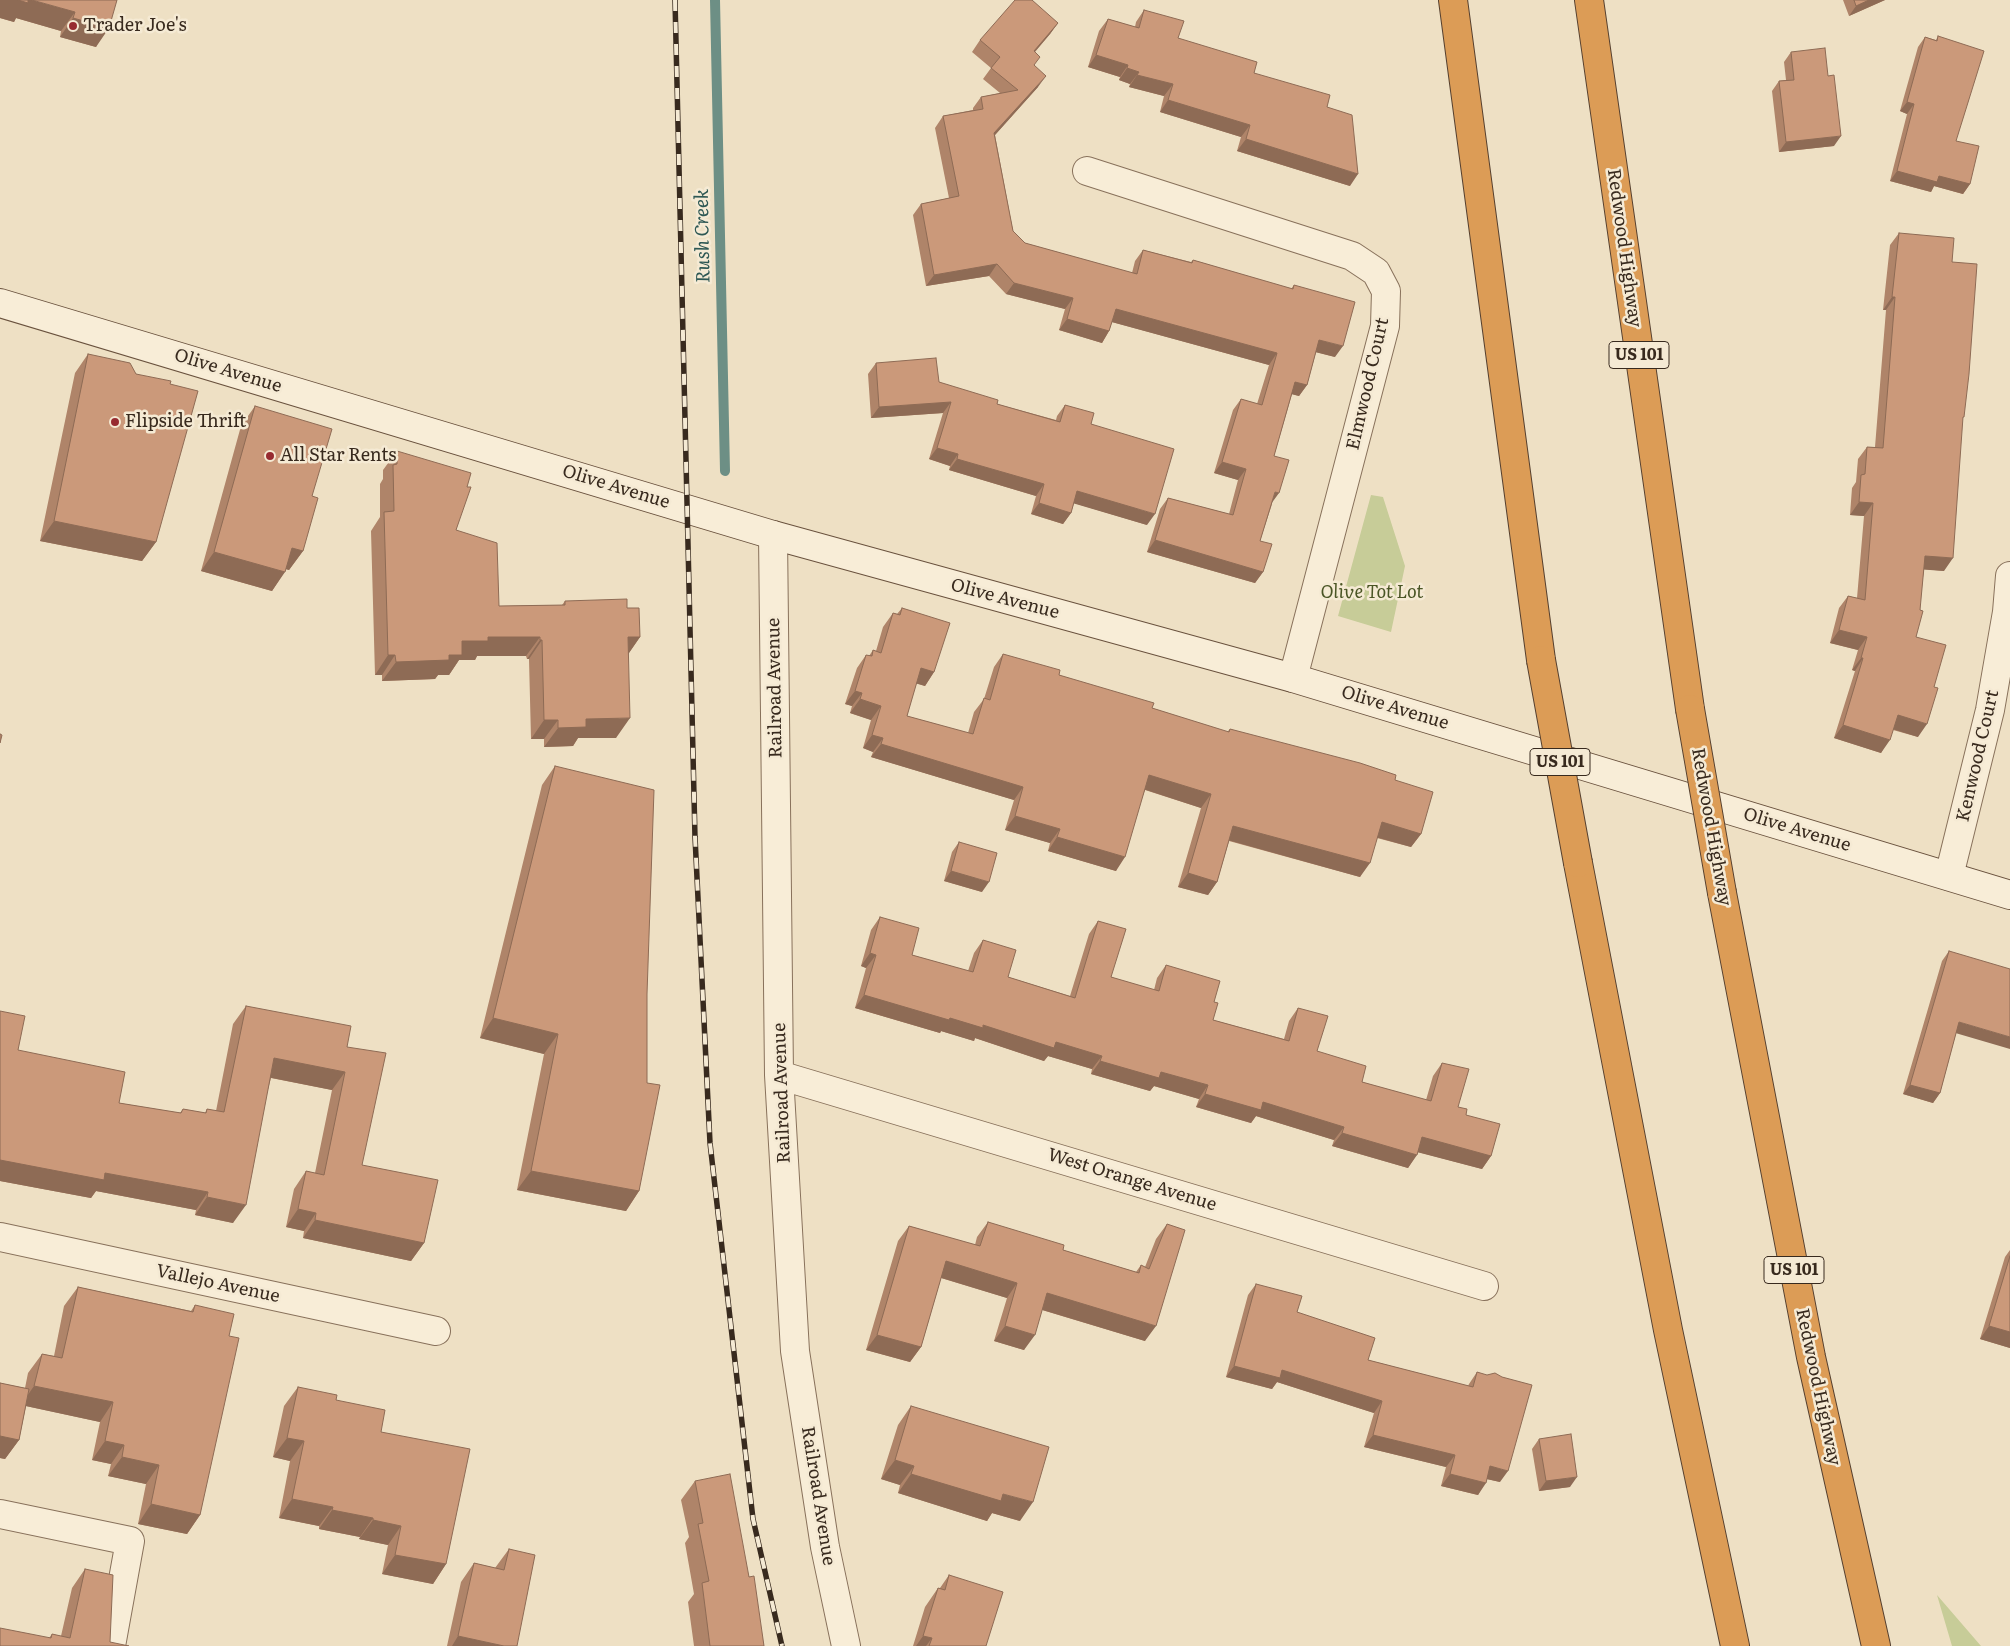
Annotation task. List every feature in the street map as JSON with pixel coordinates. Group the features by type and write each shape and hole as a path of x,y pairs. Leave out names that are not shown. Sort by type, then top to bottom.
{"highway":[{"name":"US 101","path":"1454,0 1542,660 1578,863 1668,1330 1735,1646"},
{"name":"Redwood Highway","path":"1589,0 1690,709 1722,893 1811,1357 1876,1646"}],"street":[{"name":"Elmwood Court","path":"1087,171 1352,256 1376,272 1386,291 1386,326 1293,678"},
{"name":"Olive Avenue","path":"0,303 773,535 1293,678 2010,895"},
{"name":"Railroad Avenue","path":"773,535 779,1075 795,1351 825,1547 846,1646"},
{"name":"Kenwood Court","path":"1949,876 1990,710 2007,612 2010,576"},
{"name":"West Orange Avenue","path":"779,1075 1484,1286"},
{"name":"Vallejo Avenue","path":"0,1237 436,1331"},
{"path":"0,1514 130,1541 111,1646"}],"green space":[{"name":"Olive Tot Lot","path":"1371,495 1383,497 1405,566 1391,632 1338,616"},
{"path":"1937,1595 1981,1646 1952,1646"}],"building":[{"path":"32,0 117,0 109,28 73,18 75,12"},
{"path":"1015,0 1032,0 1058,23 1034,51 1040,57 1034,65 1046,76 994,133 1013,231 1025,243 1137,274 1143,250 1192,263 1193,260 1293,289 1294,285 1355,302 1343,346 1319,340 1307,385 1295,382 1274,456 1289,460 1279,493 1275,492 1260,541 1272,544 1263,572 1155,540 1168,498 1233,515 1246,469 1222,462 1241,399 1262,405 1277,353 1116,309 1109,331 1067,319 1073,298 1014,283 997,264 934,275 921,204 959,196 943,116 983,109 981,97 1018,90 991,68 1000,57 980,40"},
{"path":"1854,0 1869,0 1856,6"},
{"path":"1144,10 1184,21 1178,38 1257,62 1254,73 1330,95 1327,107 1352,115 1358,174 1246,139 1250,125 1168,100 1173,84 1137,75 1139,72 1127,68 1128,65 1096,55 1108,19 1139,28"},
{"path":"1938,36 1984,51 1956,141 1979,146 1970,184 1939,176 1937,182 1897,171 1914,104 1907,102 1925,37 1937,41"},
{"path":"1825,48 1828,76 1834,75 1841,136 1786,142 1779,81 1794,80 1791,52"},
{"path":"1899,233 1954,238 1952,262 1977,264 1969,374 1963,417 1953,558 1925,556 1920,610 1923,611 1916,637 1946,645 1934,687 1938,688 1927,724 1898,715 1890,740 1843,725 1863,658 1861,658 1867,637 1839,630 1848,596 1865,600 1873,503 1859,502 1861,475 1865,474 1867,447 1883,448 1895,297 1892,297"},
{"path":"88,354 130,363 136,374 171,381 170,384 198,391 156,542 54,521"},
{"path":"936,358 939,382 998,400 997,404 1060,422 1065,405 1094,413 1091,424 1174,449 1155,514 1077,491 1071,513 1039,503 1044,484 957,459 958,454 937,448 951,402 879,407 876,363"},
{"path":"255,406 332,429 312,496 318,498 303,551 292,548 285,572 214,552"},
{"path":"397,451 471,473 467,487 471,487 456,530 497,543 499,606 565,605 565,601 627,599 627,608 639,608 640,637 628,637 630,718 586,719 586,727 558,728 558,720 544,720 542,640 540,640 540,637 488,637 488,641 462,641 462,655 449,655 449,660 396,662 395,655 388,655 384,512 394,511 393,465 397,464"},
{"path":"902,608 950,623 934,672 921,668 907,716 973,734 984,698 990,700 1003,654 1060,670 1059,675 1154,703 1152,708 1229,732 1230,729 1360,763 1396,775 1395,780 1433,792 1421,834 1382,822 1370,863 1233,826 1217,882 1188,873 1211,794 1149,775 1125,857 1057,837 1060,829 1015,816 1023,787 881,744 883,738 872,735 881,706 860,699 862,693 855,691 866,655 872,656 873,650 881,653 893,613 900,615"},
{"path":"555,766 654,790 647,994 647,1083 660,1085 639,1191 531,1171 558,1034 493,1018"},
{"path":"959,842 997,853 989,882 951,871"},
{"path":"880,917 919,928 912,955 973,972 983,940 1016,950 1008,977 1075,998 1098,921 1126,929 1111,977 1159,991 1166,965 1220,981 1214,1002 1218,1003 1213,1020 1289,1041 1298,1008 1328,1016 1317,1051 1366,1066 1362,1082 1431,1101 1442,1063 1469,1069 1458,1107 1467,1109 1466,1115 1500,1124 1491,1156 1422,1137 1417,1155 1342,1133 1344,1127 1263,1102 1261,1110 1205,1094 1208,1085 1161,1072 1159,1078 1100,1061 1102,1056 1056,1042 1054,1048 983,1025 983,1028 950,1018 949,1020 864,995 876,955 870,953"},
{"path":"1949,951 2010,969 2010,1037 1959,1022 1940,1093 1910,1085"},
{"path":"246,1006 351,1026 347,1047 386,1053 362,1165 438,1180 424,1243 315,1220 316,1213 298,1209 306,1171 324,1175 345,1072 274,1058 246,1205 207,1197 208,1192 105,1173 104,1180 0,1160 0,1011 25,1016 18,1050 125,1072 119,1103 181,1113 183,1109 206,1113 207,1109 224,1112"},
{"path":"988,1222 1064,1245 1063,1250 1139,1273 1141,1265 1149,1269 1167,1224 1185,1230 1156,1326 1047,1293 1035,1335 1005,1326 1017,1283 946,1261 921,1347 877,1335 909,1226 980,1246"},
{"path":"2010,1256 2010,1332 1989,1326"},
{"path":"1256,1284 1302,1296 1297,1312 1375,1338 1368,1360 1473,1387 1477,1372 1487,1375 1495,1373 1502,1377 1532,1385 1508,1471 1490,1466 1486,1483 1450,1474 1455,1455 1373,1435 1382,1401 1282,1370 1280,1378 1234,1366"},
{"path":"78,1287 193,1312 195,1305 234,1314 229,1336 239,1338 200,1515 151,1504 159,1465 122,1457 124,1445 105,1441 113,1402 34,1386 42,1354 62,1358"},
{"path":"0,1383 29,1389 19,1440 0,1436"},
{"path":"298,1387 337,1395 336,1400 385,1410 381,1432 470,1449 446,1564 395,1555 401,1526 332,1510 333,1507 292,1499 304,1441 287,1438"},
{"path":"911,1406 1049,1447 1033,1502 1003,1494 1001,1501 911,1474 914,1466 895,1460"},
{"path":"1571,1434 1577,1477 1546,1481 1539,1439"},
{"path":"730,1474 749,1577 754,1576 764,1646 710,1646 702,1583 709,1581 698,1524 703,1523 695,1481"},
{"path":"509,1549 535,1555 517,1646 504,1646 458,1636 474,1563 504,1570"},
{"path":"85,1569 113,1575 110,1642 129,1646 0,1646 0,1628 51,1638 52,1634 70,1638"},
{"path":"949,1575 1003,1592 986,1646 929,1646 932,1638 923,1636 938,1588 945,1590"}],"waterway":[{"name":"Rush Creek","path":"715,0 725,471"}],"railway":[{"path":"675,0 695,837 710,1143 753,1519 782,1646"}],"place":[{"name":"Trader Joe's","path":"73,26"},
{"name":"Flipside Thrift","path":"115,422"},
{"name":"All Star Rents","path":"270,456"}]}
